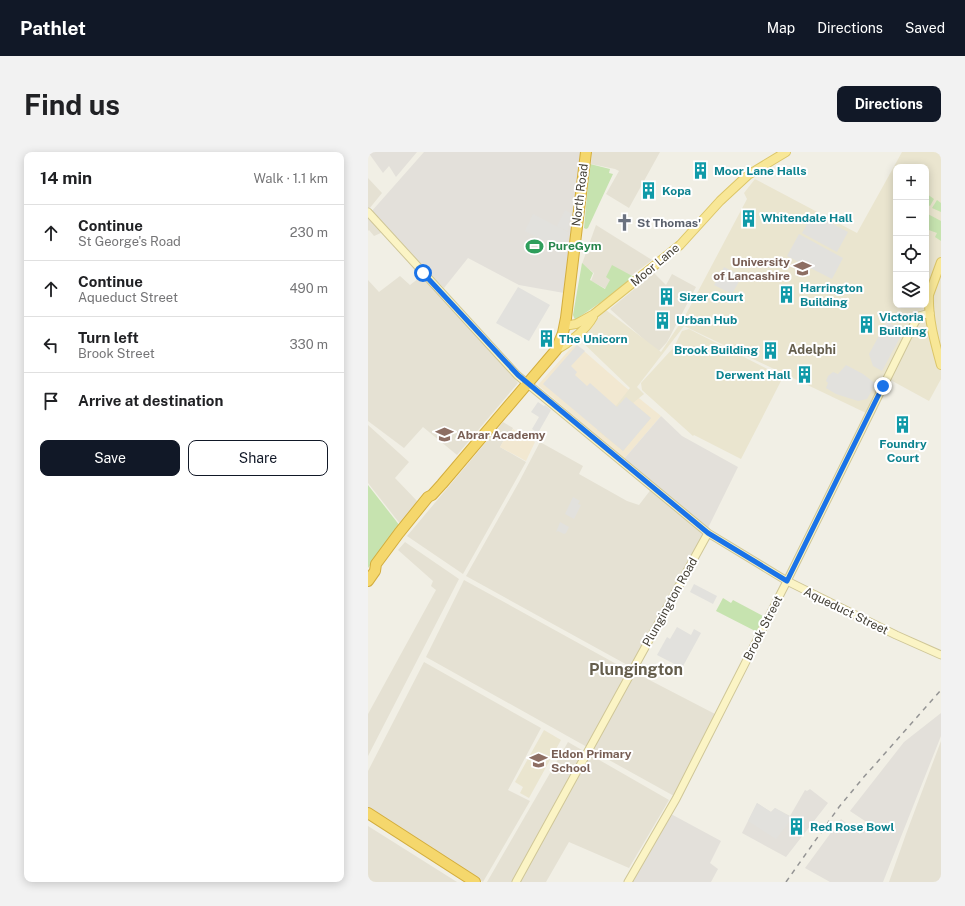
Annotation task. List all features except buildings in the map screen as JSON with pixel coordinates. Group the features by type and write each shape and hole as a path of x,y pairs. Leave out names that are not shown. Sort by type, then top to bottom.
{"highway":[{"name":"North Road","path":"564,330 586,152"},
{"name":"Moor Lane","path":"368,581 429,504 432,499 432,495 556,350 564,330"},
{"path":"368,813 476,882"},
{"path":"368,819 467,882"}],"main road":[{"name":"Moor Lane","path":"564,330 594,314 680,245 720,201 748,175 786,152"},
{"path":"941,262 929,295 930,313 941,365"},
{"name":"Moor Lane","path":"556,350 568,344 590,322 594,314"},
{"path":"564,330 578,329 586,326"}],"street":[{"name":"Aqueduct Street","path":"368,212 486,342 518,375 708,533 787,581 896,635 941,655"},
{"name":"Brook Street","path":"628,882 676,799 787,581 914,324 919,316 930,313"},
{"name":"Plungington Road","path":"516,882 708,533"}],"shaded area":[{"path":"368,152 417,152 396,177 389,166 383,173"},
{"path":"424,152 583,152 564,293 519,285 468,258 444,288 371,212"},
{"path":"592,152 660,152 629,208 606,194 619,171 591,164"},
{"name":"University of Lancashire","path":"902,152 941,152 941,379 929,401 885,377 866,413 684,326 637,387 644,394 633,403 651,418 623,451 597,430 630,388 578,338 606,310 661,352 685,316 747,199 744,193 755,179 857,233 893,168 893,308 929,308 929,164 895,164"},
{"path":"368,178 382,193 369,209 368,208"},
{"path":"565,210 572,214 571,220 569,221 568,231 557,226"},
{"path":"533,214 568,232 567,241 561,249 525,231"},
{"path":"368,215 383,232 374,236 369,230 368,231"},
{"path":"818,216 848,232 837,252 802,233 811,217 816,219"},
{"path":"596,225 652,260 628,278 608,290 591,281 594,273 582,264"},
{"path":"799,234 843,258 832,279 787,256"},
{"path":"724,267 742,276 732,294 714,285"},
{"path":"654,273 666,285 672,274 696,287 667,342 658,352 610,309"},
{"path":"423,275 518,383 457,455 423,427 404,448 368,421 368,280 379,292 400,276 410,285"},
{"path":"518,287 550,305 529,341 496,323"},
{"path":"887,321 903,332 882,371 873,366 869,354"},
{"path":"689,329 779,375 781,381 741,459 694,435 693,436 642,390 641,383 674,347 682,331"},
{"path":"577,345 661,416 624,459 538,385 571,348"},
{"path":"577,345 585,351 571,366 577,372 575,375 587,386 590,383 617,407 626,397 651,418 623,451 543,384"},
{"path":"846,365 863,374 876,384 867,399 858,401 836,394 826,388 828,376 833,372 838,374"},
{"path":"538,402 551,410 538,433 532,429 539,417 531,412"},
{"path":"661,416 682,436 738,467 707,530 624,459"},
{"path":"503,422 513,428 509,436 507,435 500,447 526,462 463,574 407,536"},
{"path":"368,425 409,462 395,478 418,502 401,525 368,483"},
{"path":"513,429 535,442 526,461 500,447 507,435 509,436"},
{"path":"540,442 583,466 579,474 627,501 639,505 652,488 705,532 631,667 466,576"},
{"path":"573,497 580,501 578,504 581,505 574,519 565,514"},
{"path":"560,522 569,527 564,534 558,531 556,532"},
{"path":"405,542 459,579 368,756 368,714 436,590 431,586 433,581 398,550"},
{"path":"464,580 629,671 587,747 426,657"},
{"path":"694,584 717,596 713,604 690,592"},
{"path":"677,627 691,635 694,629 701,633 682,668 657,655 667,637 670,639"},
{"path":"424,662 541,728 508,790 530,801 483,882 368,808 368,771"},
{"path":"634,672 715,714 674,796 591,750"},
{"path":"941,713 941,736 883,882 830,882 805,868 841,819 860,834 868,823 850,811 904,742"},
{"name":"Eldon Primary School","path":"544,730 561,740 529,798 520,793 523,787 515,782"},
{"path":"941,741 941,882 889,882 906,834"},
{"path":"568,742 669,800 629,868 569,842 546,882 487,882"},
{"path":"810,789 828,803 786,857 742,833 757,803 771,812 775,808 790,816 805,790 807,791"},
{"path":"757,803 771,812 775,808 792,818 776,839 748,821"},
{"path":"671,814 721,841 710,863 718,869 711,882 632,882"},
{"path":"368,826 457,882 368,882"}],"green space":[{"path":"590,164 610,169 609,173 613,174 588,228 586,229 584,228"},
{"path":"929,195 934,199 929,206"},
{"path":"937,200 941,203 941,212 932,208"},
{"path":"929,215 941,221 941,241 935,237 937,233 929,230"},
{"path":"582,263 593,273 590,280 605,289 610,280 606,277 612,265 636,278 575,320 573,315"},
{"path":"368,485 400,526 368,568"},
{"path":"723,598 731,603 733,600 767,618 759,633 716,611"}],"railway":[{"path":"786,882 839,807 941,690"}],"place":[{"name":"Moor Lane Halls","path":"701,171"},
{"name":"Kopa","path":"649,191"},
{"name":"Whitendale Hall","path":"748,218"},
{"name":"St Thomas'","path":"624,223"},
{"name":"PureGym","path":"535,246"},
{"name":"University of Lancashire","path":"803,269"},
{"name":"Harrington Building","path":"787,295"},
{"name":"Sizer Court","path":"666,297"},
{"name":"Urban Hub","path":"663,320"},
{"name":"Victoria Building","path":"866,324"},
{"name":"The Unicorn","path":"546,339"},
{"name":"Brook Building","path":"771,350"},
{"name":"Derwent Hall","path":"804,375"},
{"name":"Foundry Court","path":"903,425"},
{"name":"Abrar Academy","path":"444,435"},
{"name":"Eldon Primary School","path":"538,761"},
{"name":"Red Rose Bowl","path":"797,827"}],"district":[{"name":"Adelphi","path":"812,349"},
{"name":"Plungington","path":"636,669"}],"route":[{"path":"423,273 518,375 598,443 708,533 787,581 883,386"}]}
